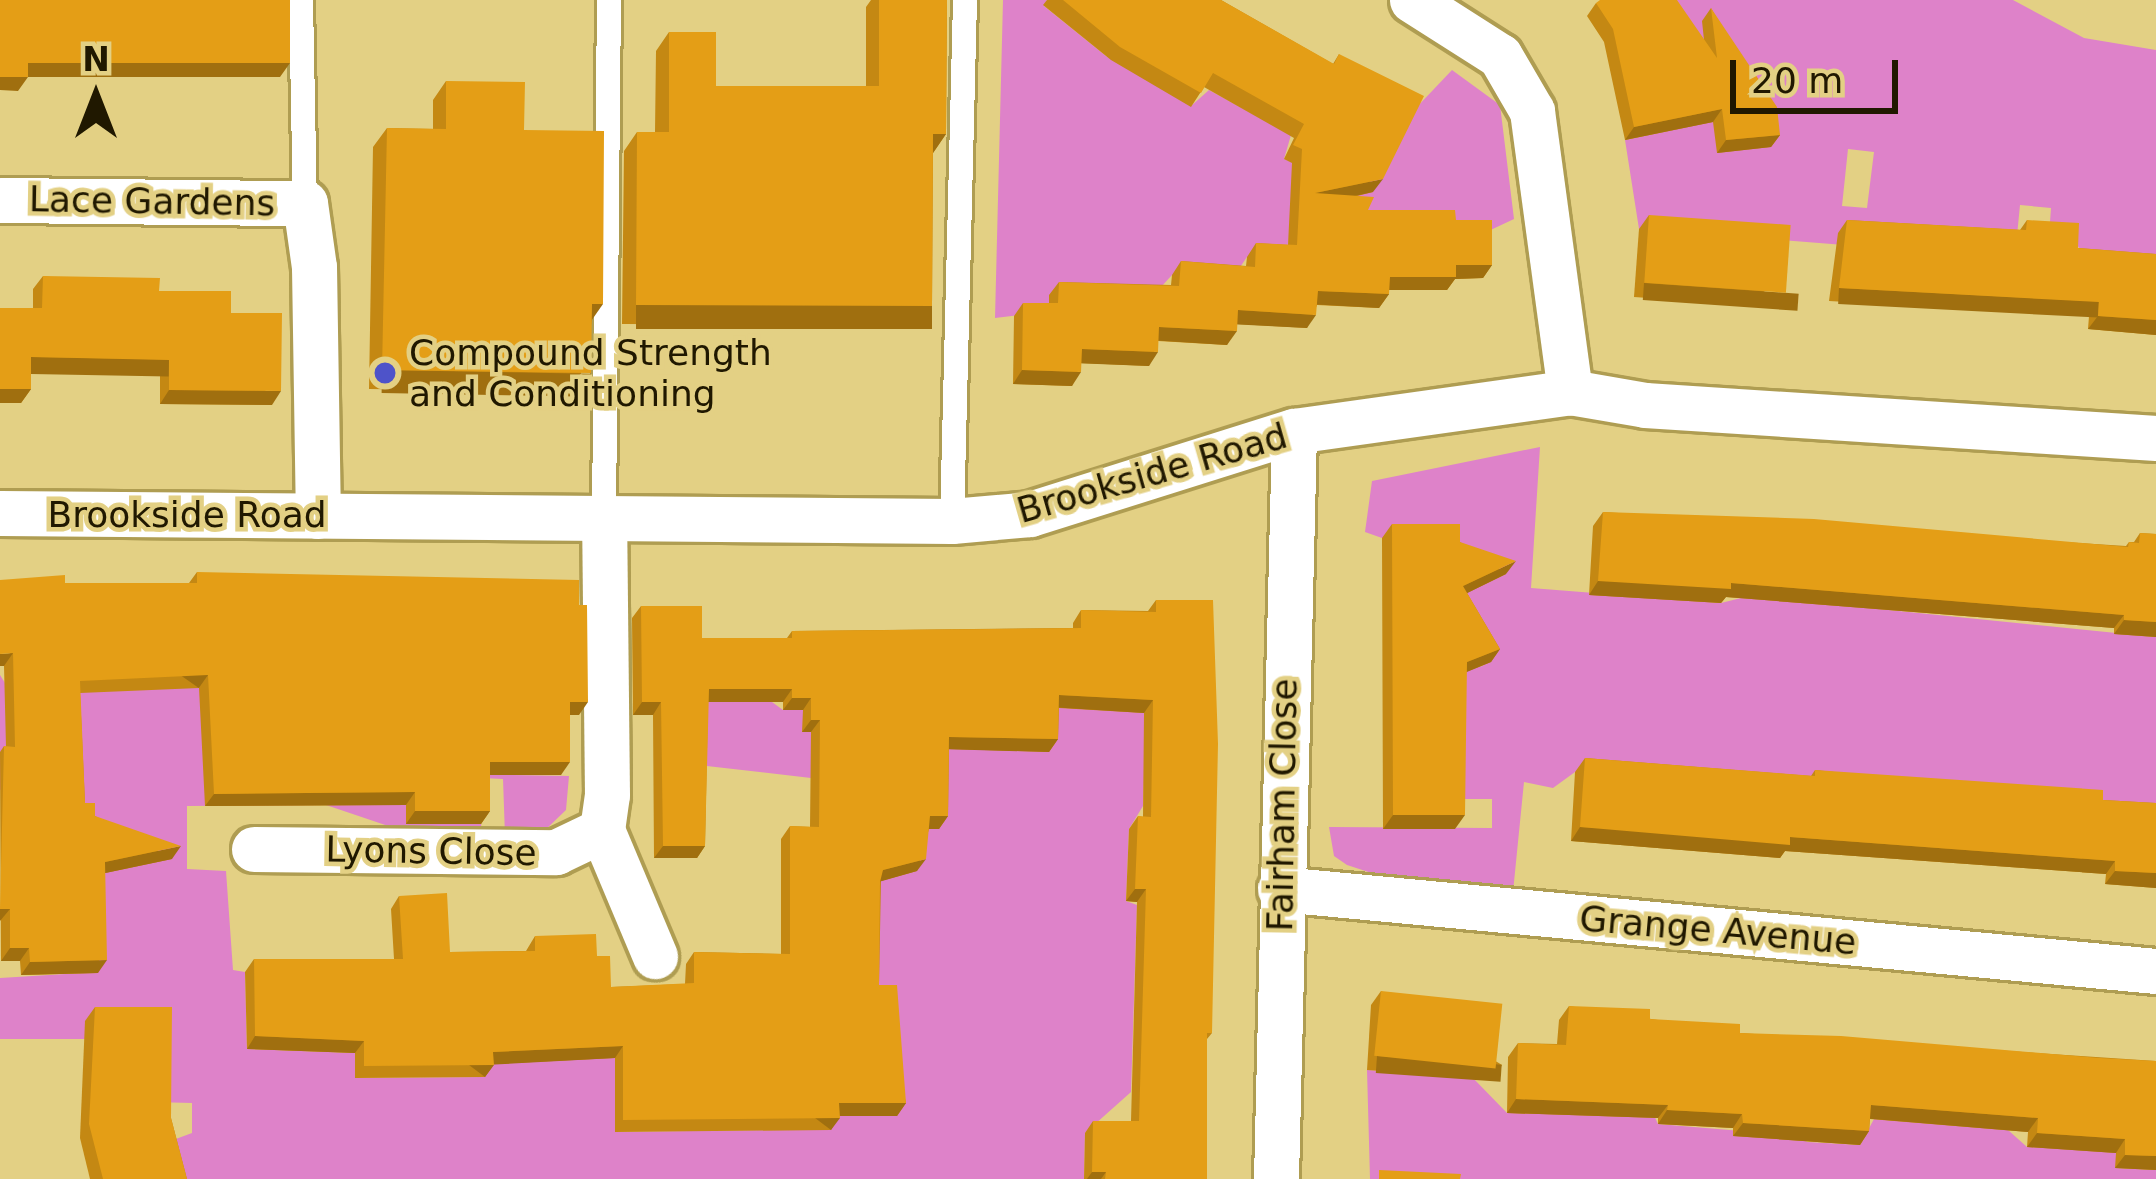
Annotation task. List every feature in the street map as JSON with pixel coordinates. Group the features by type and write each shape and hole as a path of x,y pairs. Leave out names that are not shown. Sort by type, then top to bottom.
{"street":[{"path":"1412,0 1500,56 1532,111 1570,392"},
{"name":"Lace Gardens","path":"0,200 305,203"},
{"path":"305,203 314,267 318,516"},
{"name":"Brookside Road","path":"0,513 952,521 1030,514 1294,430 1570,392 1645,404 2156,439"},
{"name":"Fairham Close","path":"1276,1179 1294,430"},
{"path":"604,517 607,795 602,830 655,956"},
{"name":"Lyons Close","path":"254,849 556,852 602,830"},
{"name":"Grange Avenue","path":"1280,889 2156,971"}],"lane":[{"path":"301,0 305,203"},
{"path":"604,517 609,0"},
{"path":"952,521 964,0"}],"shaded area":[{"path":"1003,0 1047,0 1044,6 1106,56 1191,106 1209,90 1291,135 1284,159 1415,109 1452,70 1500,105 1514,219 1482,234 1290,227 1287,259 1247,257 1232,279 1172,275 1150,299 995,318"},
{"path":"1667,0 2013,0 2084,38 2156,50 2156,268 2092,263 2070,237 2049,236 2051,208 2020,205 2016,246 1857,246 1639,229 1625,140 1705,123","holes":["1848,149 1874,152 1867,208 1842,206"]},
{"path":"1540,447 1531,588 1721,603 1741,598 1800,601 2156,637 2156,818 1575,772 1553,788 1524,782 1513,892 1387,878 1347,865 1334,856 1329,827 1492,828 1492,799 1439,799 1448,671 1483,666 1486,655 1382,538 1365,532 1372,481"},
{"path":"0,675 5,683 68,689 234,686 513,775 569,776 566,810 541,834 505,836 503,779 482,778 481,833 406,832 326,805 187,806 187,869 226,871 233,970 245,972 247,1049 355,1053 356,1078 484,1077 483,1022 626,1058 616,1132 768,1130 830,1116 897,1115 871,983 811,778 698,765 701,702 772,702 783,710 803,710 803,732 1050,707 1147,704 1143,806 1129,829 1126,901 1137,905 1131,1092 1085,1133 1084,1179 174,1179 165,1143 192,1133 192,1103 153,1102 85,1039 0,1039 0,978 98,972 0,789"},
{"path":"1367,1070 1472,1077 1507,1113 1653,1113 1658,1124 1802,1136 1807,1142 1860,1145 1874,1119 2008,1130 2027,1147 2116,1142 2116,1168 2156,1170 2156,1179 1370,1179"}],"building":[{"path":"0,0 290,0 290,63 28,63 28,77 0,77"},
{"path":"879,0 947,0 946,134 933,134 932,306 636,305 637,132 669,132 669,32 716,32 716,86 879,86"},
{"path":"1063,0 1221,0 1334,64 1339,54 1424,96 1383,179 1315,193 1374,197 1368,210 1455,210 1456,220 1492,220 1492,265 1456,265 1456,277 1390,277 1389,294 1318,291 1316,315 1238,310 1237,331 1159,327 1158,352 1082,349 1081,372 1022,370 1023,303 1058,303 1059,282 1179,286 1181,261 1255,267 1256,243 1297,245 1302,149 1293,145 1304,124 1213,73 1201,93 1120,47"},
{"path":"1677,0 1717,58 1711,8 1777,107 1780,135 1726,140 1722,109 1634,127 1613,29 1596,3"},
{"path":"446,81 525,82 524,130 604,131 603,304 592,304 591,373 382,370 387,128 446,129"},
{"path":"1649,215 1791,225 1786,293 1644,283"},
{"path":"1847,220 2026,230 2027,220 2079,223 2078,248 2156,254 2156,320 2098,316 2099,302 1839,288"},
{"path":"43,276 160,278 159,291 231,291 231,313 282,313 281,391 169,390 169,360 31,357 31,389 0,389 0,308 42,308"},
{"path":"1603,512 1814,519 2128,547 2129,542 2139,543 2140,533 2156,534 2156,622 2124,620 2124,615 1731,583 1731,589 1598,581"},
{"path":"1392,524 1460,524 1460,542 1516,561 1463,586 1500,649 1467,662 1465,815 1393,815"},
{"path":"197,572 579,580 579,605 587,605 588,702 570,702 570,762 490,762 490,811 415,811 415,792 214,794 208,675 80,681 85,803 95,803 95,816 181,846 105,862 107,960 30,962 29,948 10,948 10,909 0,909 4,746 15,747 13,653 0,654 0,580 65,575 65,583 197,583"},
{"path":"1156,600 1213,600 1218,744 1212,1033 1207,1033 1207,1179 1105,1179 1106,1172 1092,1172 1093,1121 1139,1121 1146,889 1135,889 1138,816 1151,817 1153,700 1059,695 1058,739 949,737 948,816 930,816 926,859 883,870 880,882 879,985 897,985 906,1103 839,1103 840,1118 623,1120 623,1046 493,1052 494,1065 364,1066 364,1041 255,1036 254,959 403,959 399,896 447,893 450,952 535,951 535,936 596,934 597,956 610,956 611,987 694,983 694,952 790,954 790,826 819,827 820,720 811,720 811,698 792,698 792,689 709,689 705,846 663,846 661,702 642,702 641,606 702,606 702,638 792,638 792,631 1081,628 1081,610 1156,612"},
{"path":"1585,758 1815,776 1815,770 2103,790 2103,800 2156,803 2156,873 2115,871 2115,861 1790,837 1790,845 1580,827"},
{"path":"1381,991 1502,1004 1496,1068 1374,1056"},
{"path":"1569,1006 1650,1009 1650,1019 1740,1024 1740,1033 1841,1036 2156,1061 2156,1156 2125,1155 2125,1139 2037,1133 2038,1118 1871,1105 1869,1131 1743,1123 1742,1114 1667,1110 1668,1105 1516,1099 1518,1043 1566,1045"},
{"path":"95,1007 172,1007 171,1118 187,1179 103,1179 89,1124"},
{"path":"1379,1170 1461,1174 1460,1179 1379,1179"}],"place":[{"name":"Compound Strength and Conditioning","path":"385,373"}]}
